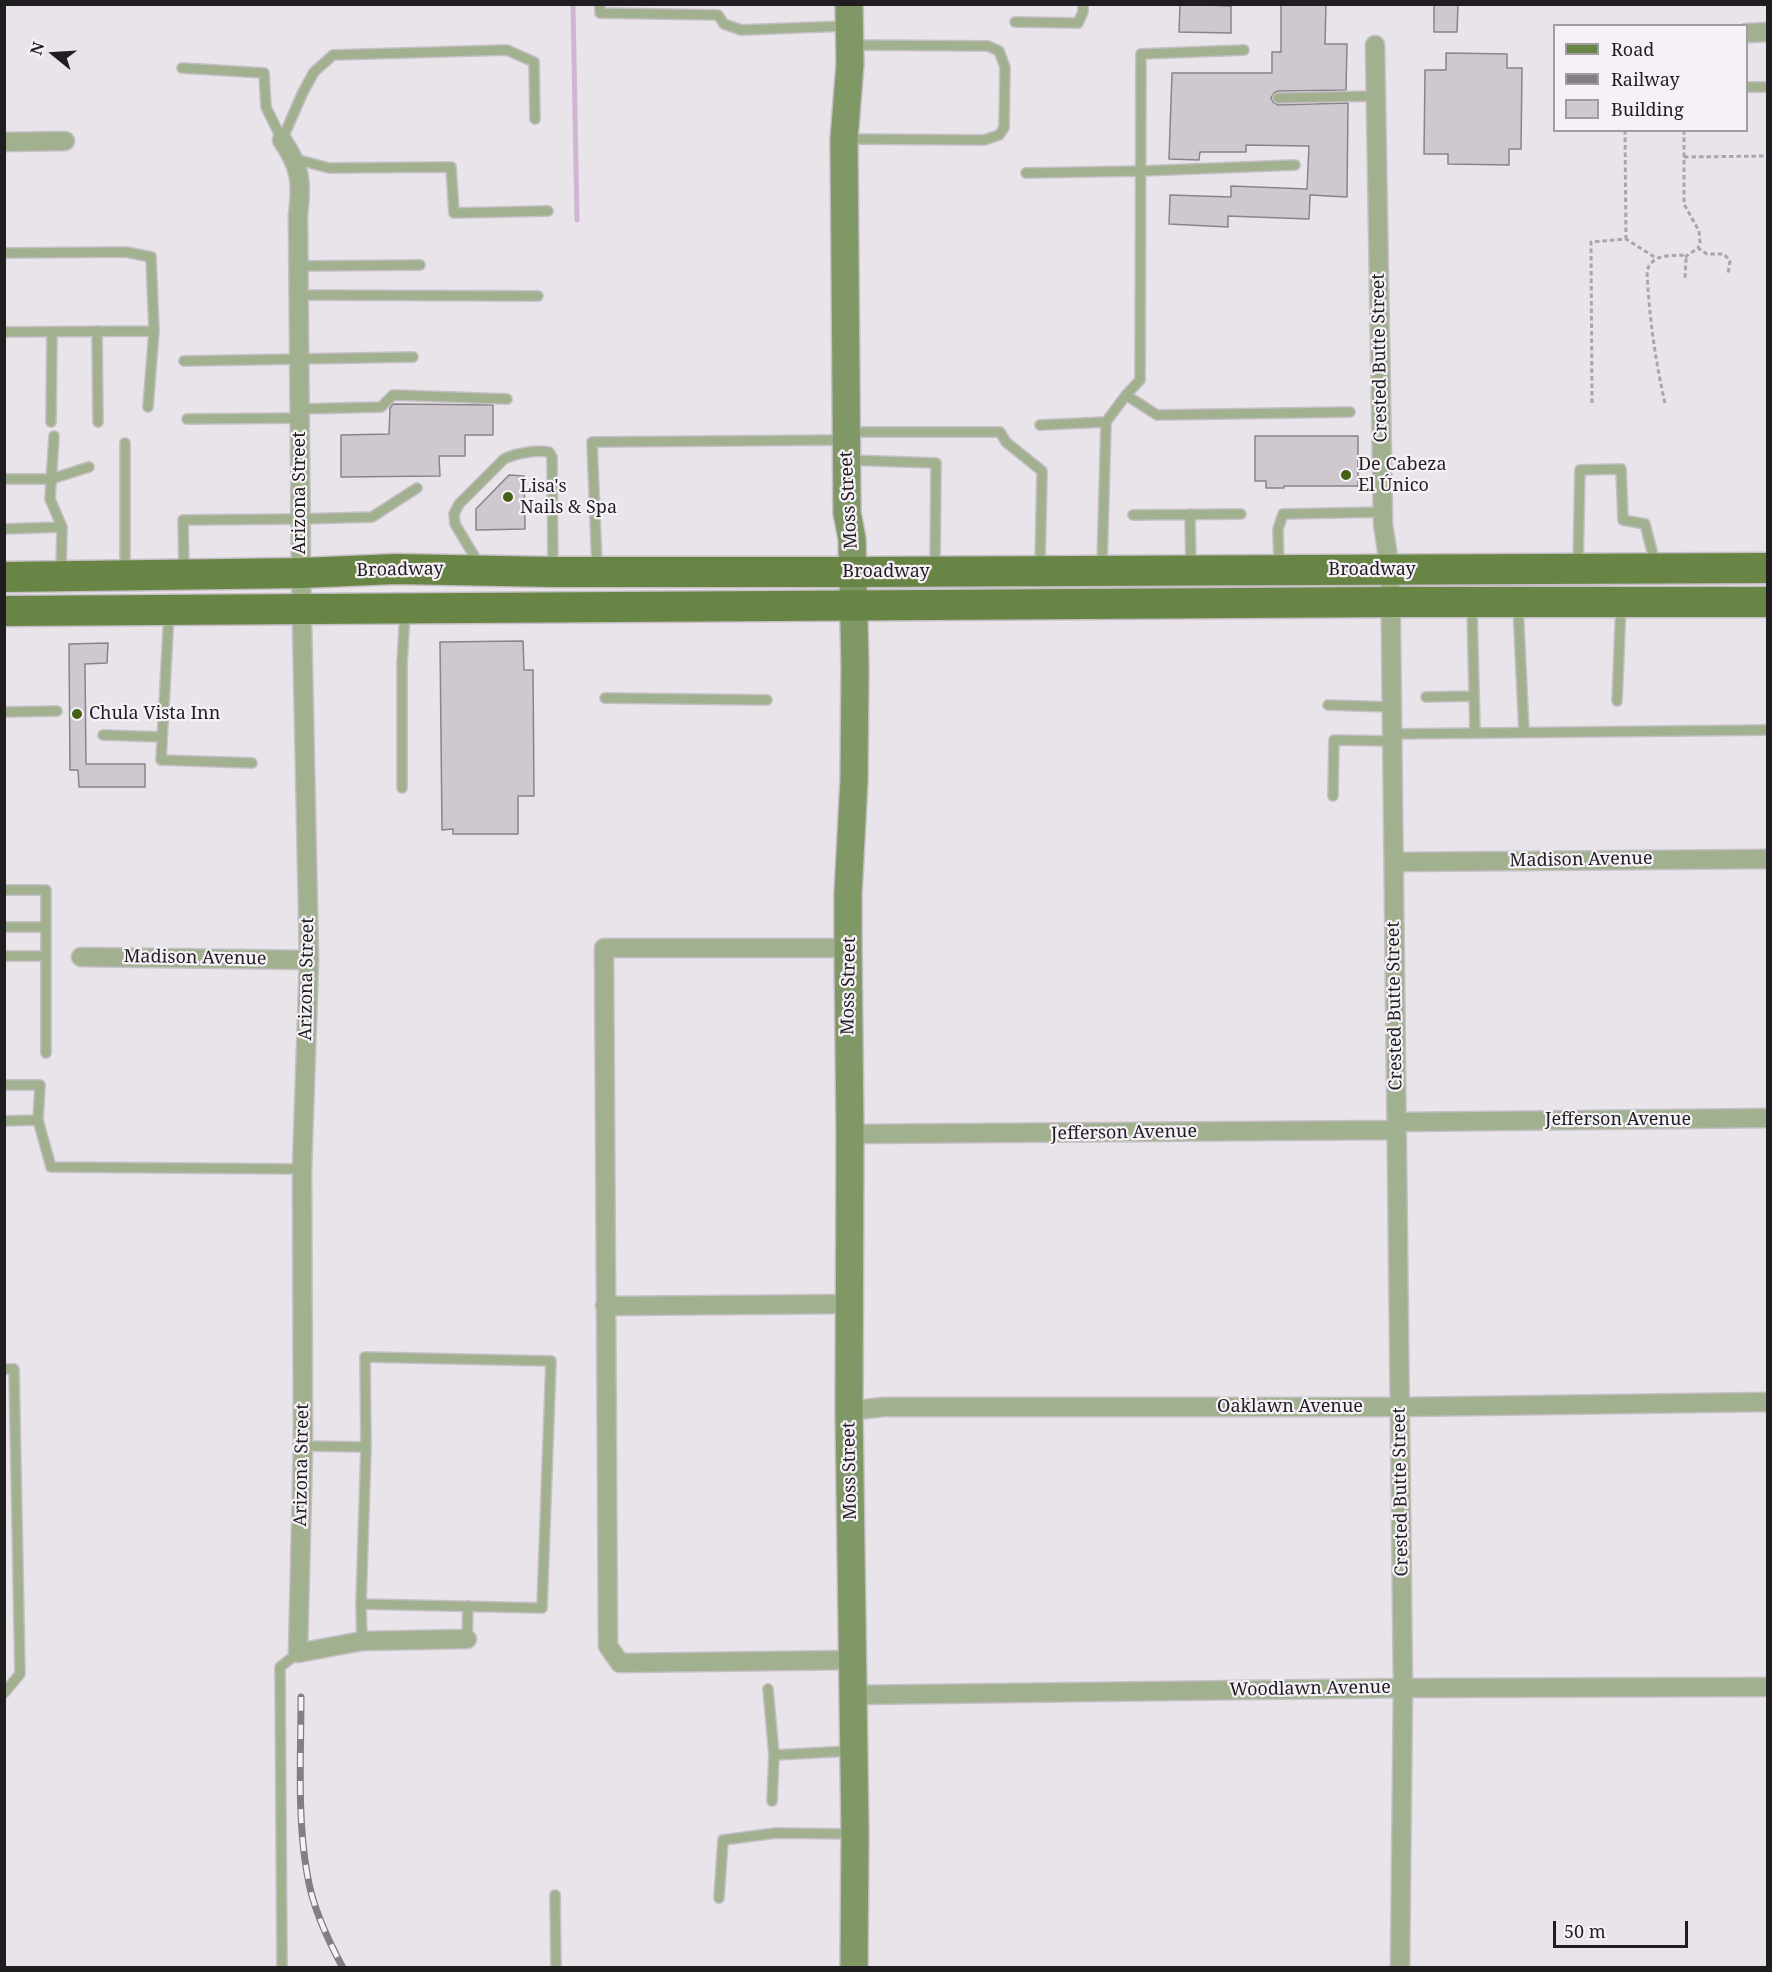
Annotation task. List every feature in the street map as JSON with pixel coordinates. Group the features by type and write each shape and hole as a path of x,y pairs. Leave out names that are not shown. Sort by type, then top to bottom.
{"main road":[{"name":"Broadway","path":"4,577 301,573 396,569 553,572 935,572 1767,568"},
{"name":"Broadway","path":"4,611 1391,602 1767,602"}],"street":[{"name":"Moss Street","path":"850,25 844,139 846,513 852,539 855,666 854,780 848,894 849,1411 855,1834 854,1968"},
{"path":"1748,33 1767,32"},
{"name":"Crested Butte Street","path":"1375,45 1383,524 1390,570 1393,738 1403,1688 1400,1968"},
{"name":"Arizona Street","path":"282,140 295,159 301,187 298,215 300,519 309,960 302,1169 303,1446 298,1653"},
{"path":"4,142 65,141"},
{"name":"Madison Avenue","path":"1394,862 1767,859"},
{"path":"848,948 604,948 605,1306 608,1646 620,1663 852,1660"},
{"name":"Madison Avenue","path":"81,957 309,960"},
{"name":"Jefferson Avenue","path":"850,1134 1767,1118"},
{"path":"605,1306 849,1304"},
{"name":"Oaklawn Avenue","path":"849,1411 883,1407 1400,1407 1767,1402"},
{"path":"298,1653 362,1641 467,1639"},
{"name":"Woodlawn Avenue","path":"853,1695 1403,1688 1767,1687"}],"lane":[{"path":"600,4 600,13 718,15 724,24 741,30 850,25 988,46 999,51 1005,67 1004,128 999,135 984,140 844,139"},
{"path":"1015,22 1078,23 1083,12 1083,4"},
{"path":"282,140 314,72 333,55 507,50 534,62 535,119"},
{"path":"1102,571 1106,422 1140,380 1141,54 1244,50"},
{"path":"182,68 264,73 266,107 282,140"},
{"path":"1748,87 1767,87"},
{"path":"1278,98 1375,96"},
{"path":"295,159 329,168 451,167 454,213 548,211"},
{"path":"1026,172 1141,171 1295,165"},
{"path":"4,253 126,252 151,257 154,331 148,407"},
{"path":"298,266 420,265"},
{"path":"299,295 538,296"},
{"path":"97,331 98,422"},
{"path":"4,332 154,331"},
{"path":"51,423 52,332"},
{"path":"184,361 413,357"},
{"path":"187,419 300,414 381,407 393,395 507,399"},
{"path":"1126,395 1157,415 1350,412"},
{"path":"1040,425 1106,422"},
{"path":"597,572 592,442 846,444 1000,432 1006,442 1042,471 1040,571"},
{"path":"54,436 50,499 62,527 61,576"},
{"path":"124,575 125,443"},
{"path":"846,444 936,462 935,572"},
{"path":"482,570 455,524 454,514 459,504 504,459 543,451 549,452 552,457 553,572"},
{"path":"7,479 51,479 89,467"},
{"path":"1578,569 1580,471 1621,469 1623,520 1645,524 1656,568"},
{"path":"184,575 183,520 372,517 417,488"},
{"path":"1279,570 1278,529 1283,514 1383,512"},
{"path":"1133,515 1241,513"},
{"path":"1190,514 1191,571"},
{"path":"4,529 62,527"},
{"path":"1472,602 1475,733"},
{"path":"1518,602 1524,732"},
{"path":"1617,700 1621,602"},
{"path":"402,788 402,664 405,609"},
{"path":"170,610 161,760 252,763"},
{"path":"1426,697 1474,696"},
{"path":"604,698 767,700"},
{"path":"1328,705 1392,707"},
{"path":"4,712 57,711"},
{"path":"1333,796 1334,740 1475,733 1767,730"},
{"path":"103,735 162,737"},
{"path":"4,891 46,890 46,1053"},
{"path":"4,927 46,927"},
{"path":"4,956 46,956"},
{"path":"4,1085 40,1085 38,1120 51,1167 302,1169"},
{"path":"4,1121 38,1120"},
{"path":"361,1604 542,1608 551,1361 365,1357 366,1447 361,1604 362,1641"},
{"path":"4,1369 14,1369 20,1674 4,1693"},
{"path":"4,1400 15,1400"},
{"path":"303,1446 366,1447"},
{"path":"467,1639 468,1606"},
{"path":"282,1968 280,1666 298,1653"},
{"path":"768,1689 774,1755 772,1801"},
{"path":"774,1755 854,1751"},
{"path":"719,1898 723,1840 776,1833 855,1834"},
{"path":"555,1895 556,1968"}],"path":[{"path":"1625,132 1626,239"},
{"path":"1665,403 1655,359 1647,271 1649,264 1656,258 1685,256 1698,248 1700,243 1699,231 1684,204 1684,132"},
{"path":"1683,157 1767,156"},
{"path":"1592,403 1591,242 1626,239 1656,258"},
{"path":"1698,248 1707,254 1727,255 1730,261 1728,274"},
{"path":"1685,256 1685,278"}],"building":[{"path":"1180,4 1231,6 1231,33 1179,32"},
{"path":"1281,4 1326,4 1325,44 1347,44 1346,90 1278,91 1271,98 1278,105 1348,103 1347,197 1310,195 1309,219 1228,216 1228,227 1169,224 1170,195 1231,197 1231,186 1307,189 1309,146 1246,145 1246,152 1200,152 1199,160 1169,159 1172,73 1272,73 1272,52 1281,52"},
{"path":"1434,4 1458,4 1457,32 1434,32"},
{"path":"1446,53 1507,54 1507,68 1522,68 1521,149 1509,149 1509,165 1448,164 1448,154 1424,154 1425,70 1446,70"},
{"path":"393,404 493,405 493,435 465,435 465,456 439,456 440,476 341,477 341,435 389,434 390,408"},
{"path":"1255,436 1358,436 1358,486 1266,488 1266,481 1255,481"},
{"path":"509,475 524,476 525,529 476,530 476,509"},
{"path":"523,641 524,670 533,670 534,796 518,796 518,834 453,834 453,829 442,830 440,642"},
{"name":"Chula Vista Inn","path":"108,643 107,663 85,664 86,764 145,764 145,787 79,787 78,770 70,770 69,644"}],"waterway":[{"path":"573,4 577,220"}],"railway":[{"path":"301,1697 301,1808 307,1873 312,1898 321,1922 343,1968"}],"place":[{"name":"De Cabeza El Único","path":"1346,475"},
{"name":"Lisa's Nails & Spa","path":"508,497"},
{"name":"Chula Vista Inn","path":"77,714"}]}
